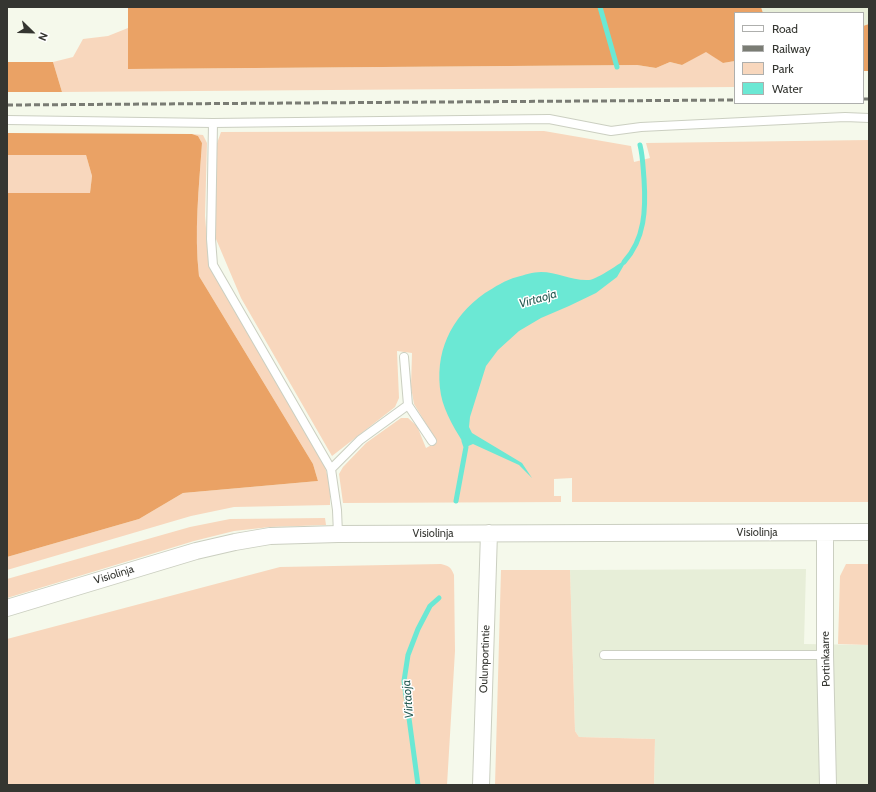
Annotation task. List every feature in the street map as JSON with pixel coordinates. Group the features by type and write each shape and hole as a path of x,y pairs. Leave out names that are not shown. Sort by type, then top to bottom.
{"street":[{"name":"Visiolinja","path":"7,608 196,550 270,536 338,534 869,532"},
{"name":"Oulunportintie","path":"480,785 489,533"},
{"name":"Portinkaarre","path":"825,533 825,655 828,785"}],"lane":[{"path":"7,120 213,123 549,119 611,131 641,127 845,117 869,118"},
{"path":"213,123 211,239 213,265 331,469 337,510 338,534"},
{"path":"404,357 408,405 432,441"},
{"path":"331,469 360,440 408,405"},
{"path":"604,655 825,655"}],"shaded area":[{"path":"128,7 761,7 763,12 734,12 734,61 723,63 706,52 682,65 670,62 656,68 637,65 128,69"},
{"path":"761,7 869,7 869,24 864,26 864,12 763,12"},
{"path":"869,24 869,71 864,71 864,26"},
{"path":"7,62 53,62 62,92 7,92"},
{"path":"7,133 192,134 198,136 202,143 197,226 199,276 313,464 318,481 183,493 139,519 7,557 7,193 90,193 92,176 86,155 7,155"},
{"path":"806,569 804,644 869,645 869,785 654,785 655,739 579,737 575,731 570,570"}],"green space":[{"path":"128,28 129,69 637,65 656,68 670,62 682,65 706,51 723,63 734,61 734,87 62,92 53,62 73,57 83,39 108,36"},
{"path":"544,131 631,146 634,162 650,158 646,143 869,140 869,502 572,502 572,478 554,479 554,496 561,496 561,502 343,503 339,474 343,467 366,443 401,418 408,418 417,426 426,448 437,442 414,404 411,387 412,353 397,351 399,398 395,407 332,456 241,298 216,239 216,146 221,132"},
{"path":"192,134 203,135 207,143 205,216 209,265 325,467 330,485 330,505 234,507 191,516 7,570 7,557 139,519 183,493 318,481 313,464 199,276 197,226 202,143 198,136"},
{"path":"7,155 86,155 92,176 90,193 7,193"},
{"path":"325,518 326,525 270,527 234,531 194,541 7,598 7,579 190,527 230,519"},
{"path":"441,564 449,567 454,575 455,651 447,785 7,785 7,639 280,567"},
{"path":"846,564 869,564 869,645 838,644 840,576"},
{"path":"501,570 570,570 575,731 579,737 655,739 654,785 495,785"}],"water":[{"path":"628,258 617,277 596,293 541,318 519,331 498,350 486,366 470,417 469,427 472,433 522,463 532,478 519,465 473,444 466,447 445,408 439,380 440,365 447,338 462,314 485,293 513,278 532,273 547,272 577,279 589,280 603,274"}],"waterway":[{"name":"Virtaoja","path":"600,7 617,67"},
{"name":"Virtaoja","path":"624,262 636,244 643,223 645,190 640,145"},
{"name":"Virtaoja","path":"456,501 466,447 464,441"},
{"name":"Virtaoja","path":"418,785 404,681 408,655 418,629 430,606 439,598"}],"railway":[{"path":"864,99 869,99"},
{"path":"7,105 734,100"}]}
